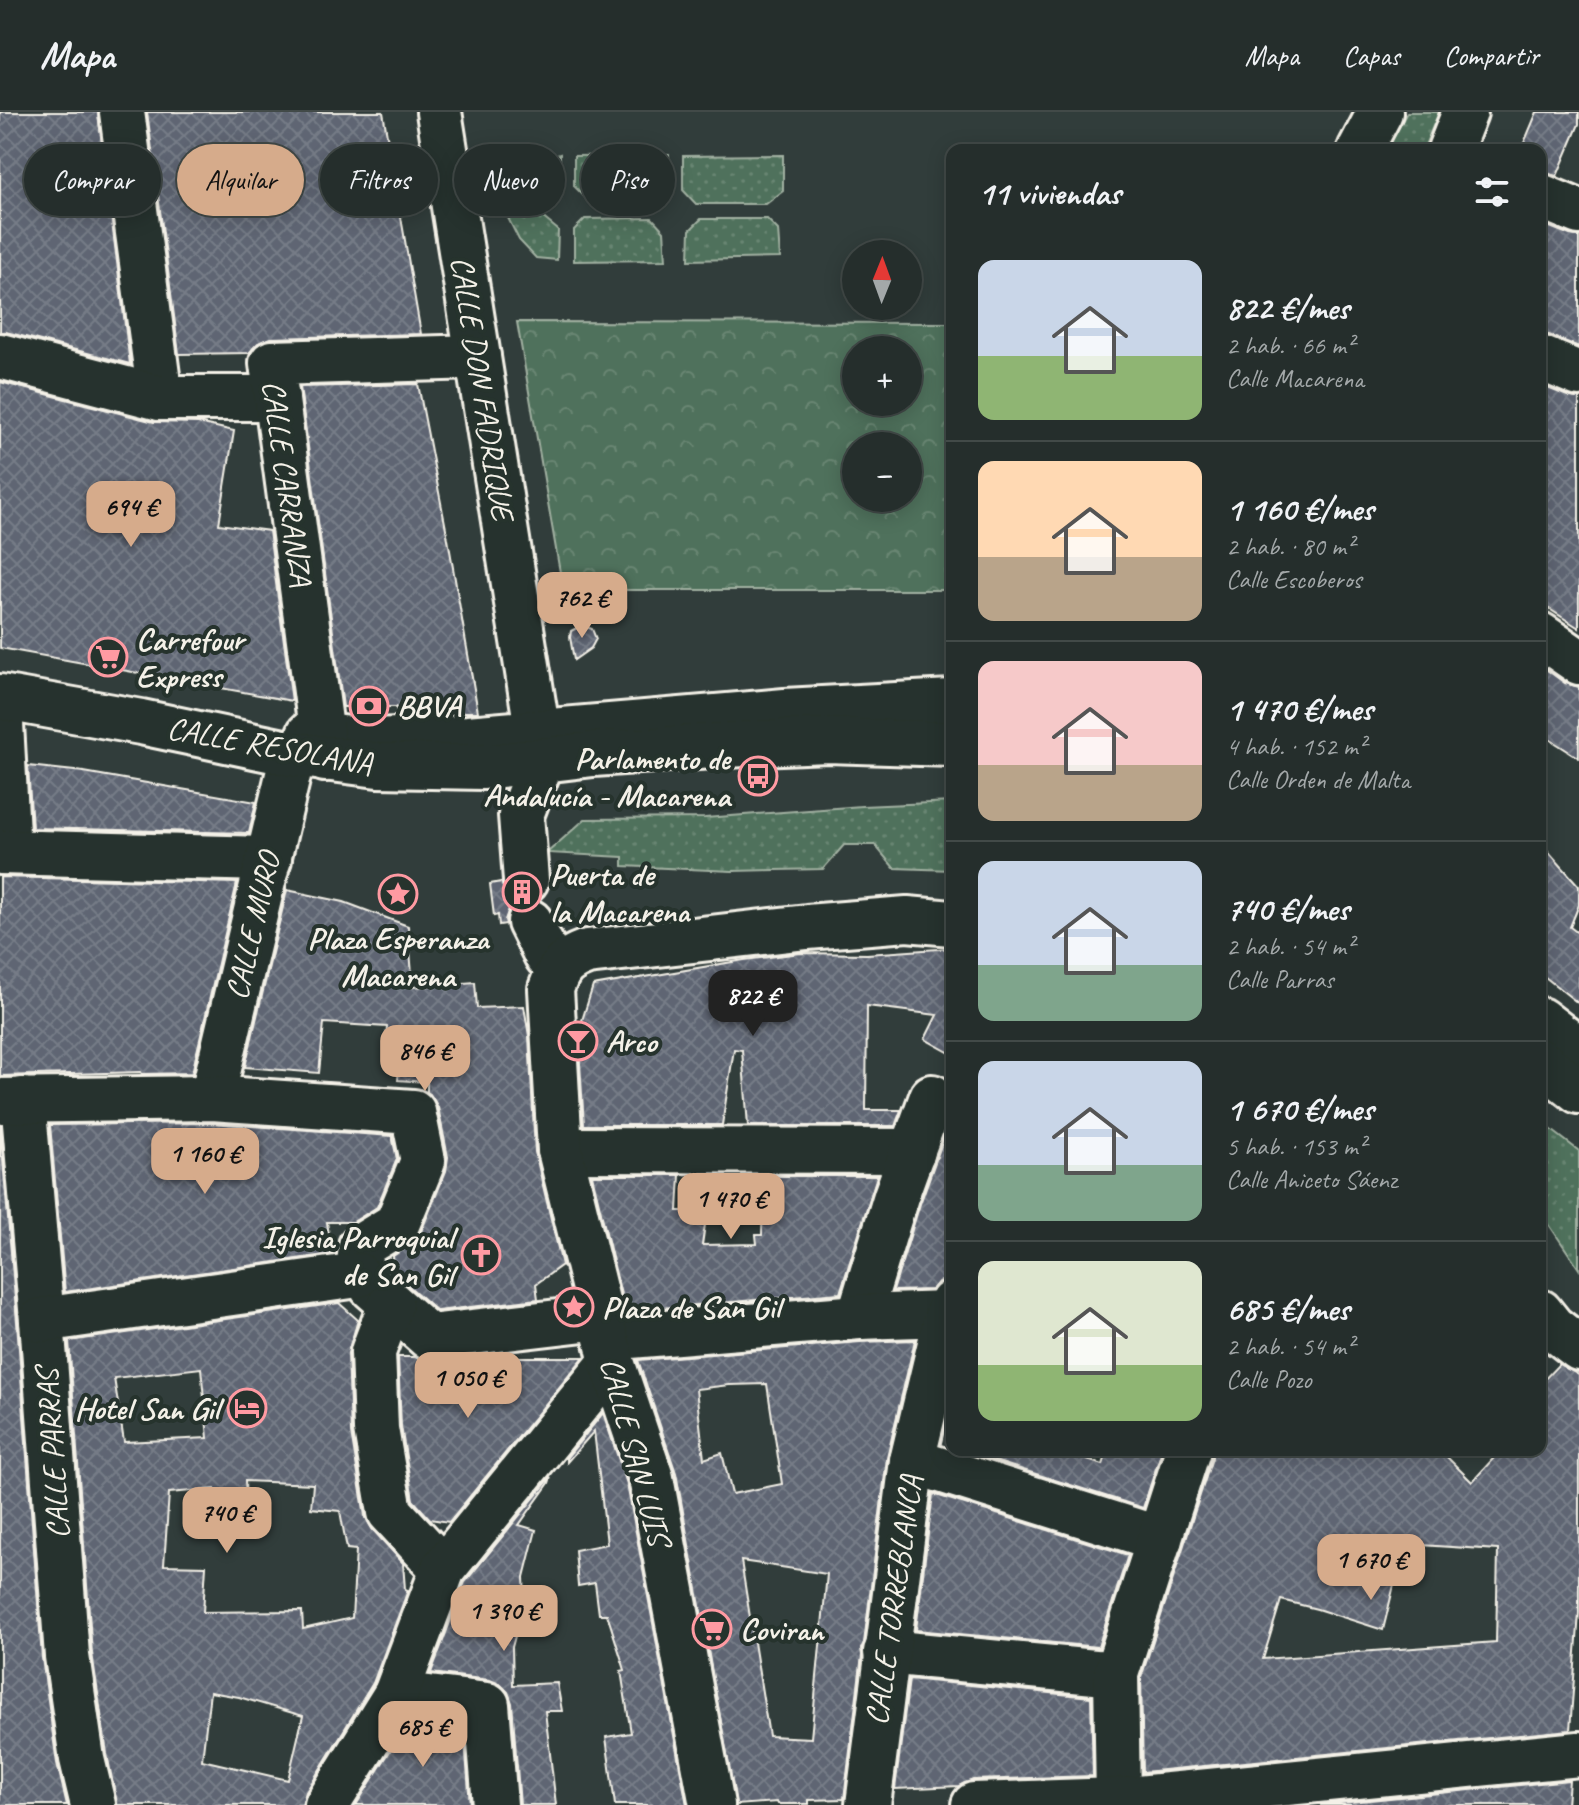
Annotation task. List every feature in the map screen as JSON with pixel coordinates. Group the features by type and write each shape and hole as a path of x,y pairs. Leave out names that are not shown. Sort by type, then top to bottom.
{"street":[{"path":"122,112 160,398"},
{"name":"CALLE DON FADRIQUE","path":"439,112 540,746"},
{"path":"1363,144 1380,112"},
{"path":"1452,144 1465,112"},
{"path":"1546,198 1579,212"},
{"path":"0,356 160,398 277,398"},
{"name":"CALLE CARRANZA","path":"313,750 272,363 478,357"},
{"path":"1546,360 1579,374"},
{"path":"1546,639 1579,662"},
{"name":"CALLE RESOLANA","path":"0,678 298,733 313,750"},
{"name":"CALLE RESOLANA","path":"0,697 313,750 378,765 484,767 540,746"},
{"path":"540,746 785,711 946,702"},
{"path":"0,705 4,852 269,859"},
{"path":"540,746 691,746 827,740 946,744"},
{"path":"540,746 521,815 528,901 547,956 562,965 587,952 807,927 907,919 946,922"},
{"name":"CALLE MURO","path":"212,1098 269,859 313,750"},
{"name":"CALLE SAN LUIS","path":"562,965 551,989 560,1150 606,1339 651,1478 712,1805"},
{"path":"1546,1025 1579,1050"},
{"path":"1546,1066 1579,1091"},
{"path":"859,1317 896,1196 932,1097"},
{"path":"12,1101 212,1098 413,1112 423,1161 397,1224 361,1246 358,1275"},
{"name":"CALLE PARRAS","path":"12,1101 42,1320 67,1656 82,1759 93,1805"},
{"path":"560,1150 913,1151"},
{"path":"42,1320 358,1275 429,1337 606,1339 946,1309"},
{"path":"391,1304 373,1352 376,1429 390,1512 443,1569"},
{"path":"1546,1320 1579,1348"},
{"name":"CALLE TORREBLANCA","path":"868,1805 912,1461 946,1321"},
{"path":"327,1805 396,1694 443,1569 606,1339"},
{"path":"1118,1800 1116,1674 1186,1456"},
{"path":"912,1461 1160,1539"},
{"path":"886,1652 1116,1674"},
{"path":"396,1694 487,1705 495,1805"},
{"path":"974,1805 1118,1800 1579,1754"}],"green space":[{"path":"1407,112 1439,112 1426,144 1390,144"},
{"path":"783,155 783,191 766,204 696,204 683,190 683,156"},
{"path":"574,156 581,156 581,193 574,186"},
{"path":"541,216 558,230 557,260 536,258 519,240 508,218"},
{"path":"652,218 664,231 666,260 574,261 574,230 585,219"},
{"path":"701,219 767,219 778,230 780,258 689,260 690,230"},
{"path":"517,322 946,323 946,590 563,590"},
{"path":"946,802 946,870 894,868 875,845 844,845 823,869 732,871 623,866 623,857 547,853 585,819 705,818"},
{"path":"1546,1126 1579,1151 1579,1269 1546,1220"}],"building":[{"path":"0,112 98,112 102,144 24,144 24,216 111,216 130,364 0,332"},
{"path":"147,112 383,112 388,144 320,144 320,216 401,216 421,334 271,338 258,343 249,353 179,354 161,216 161,144 151,144"},
{"path":"1537,112 1579,112 1579,124 1557,176 1546,173 1546,144 1524,144"},
{"path":"1546,225 1579,236 1579,347 1546,335"},
{"path":"0,382 154,422 198,423 234,431 219,524 269,531 292,701 0,648"},
{"path":"418,384 478,712 397,712 396,707 343,707 300,387"},
{"path":"1546,387 1579,398 1579,628 1546,607"},
{"path":"582,625 592,629 596,639 591,648 574,660 571,631"},
{"path":"1546,669 1565,683 1579,687 1579,758 1546,737"},
{"path":"28,766 84,772 256,802 249,833 32,828"},
{"path":"1546,849 1579,886 1579,905 1570,927 1579,934 1579,1004 1546,978"},
{"path":"0,877 237,883 192,1073 0,1076"},
{"path":"501,882 506,895 515,903 509,909 506,924 499,925 498,915 494,916 490,884"},
{"path":"287,890 344,902 408,926 413,987 475,982 477,1008 524,1006 529,1036 535,1152 562,1265 536,1284 538,1299 437,1311 394,1273 393,1256 420,1234 446,1171 448,1157 438,1107 427,1092 427,1082 398,1080 401,1040 386,1037 387,1027 324,1023 319,1073 245,1067"},
{"path":"946,948 946,1051 925,1039 937,1015 867,1006 866,1110 901,1110 895,1126 748,1126 742,1050 734,1049 722,1125 584,1125 578,1033 593,986 801,953 867,954"},
{"path":"211,1123 392,1136 397,1159 377,1207 353,1222 327,1222 332,1254 65,1292 50,1125"},
{"path":"0,1126 42,1658 57,1763 67,1805 0,1805"},
{"path":"946,1132 946,1280 938,1282 932,1290 893,1291"},
{"path":"592,1175 680,1175 678,1211 707,1211 702,1245 757,1244 756,1235 762,1235 763,1180 752,1179 751,1176 877,1176 840,1293 625,1311"},
{"path":"339,1303 358,1320 348,1353 351,1433 365,1516 372,1529 403,1563 405,1589 408,1590 373,1683 306,1792 302,1805 117,1805 92,1653 69,1341","holes":["201,1368 208,1438 124,1442 114,1378","245,1481 313,1484 311,1508 340,1511 347,1549 356,1550 352,1618 303,1629 302,1611 203,1612 206,1566 164,1565 169,1493 215,1489 215,1497 246,1502","210,1692 239,1697 303,1716 288,1780 202,1760"]},
{"path":"915,1340 887,1458 844,1799 809,1800 809,1804 777,1802 736,1805 676,1473 638,1360","holes":["767,1384 782,1484 732,1494 722,1453 704,1459 696,1389","741,1561 827,1574 811,1738 769,1736"]},
{"path":"398,1357 415,1357 432,1362 474,1357 584,1357 449,1522 430,1519 413,1500 401,1426"},
{"path":"1559,1364 1579,1375 1579,1613 1570,1730 1143,1772 1141,1678 1212,1456 1446,1456 1472,1482 1496,1456 1546,1456 1546,1378","holes":["1404,1544 1498,1550 1496,1642 1263,1659 1281,1600 1383,1630"]},
{"path":"603,1413 627,1484 687,1805 615,1805 606,1737 631,1733 621,1671 625,1670 607,1614 599,1614 595,1583 578,1586 575,1550 607,1544 594,1431 567,1462 567,1457"},
{"path":"979,1456 1074,1456 1103,1465 1106,1456 1160,1456 1143,1508"},
{"path":"551,1477 519,1525 536,1530 524,1577 525,1600 512,1647 513,1685 557,1683 562,1711 545,1711 556,1805 520,1805 512,1703 508,1692 490,1680 431,1673 465,1582"},
{"path":"933,1494 1128,1555 1098,1647 916,1630"},
{"path":"909,1679 1091,1697 1093,1776 973,1780 959,1786 895,1789"},
{"path":"409,1721 464,1727 470,1805 356,1805"},
{"path":"1569,1780 1567,1805 1320,1805"}],"place":[{"name":"Carrefour Express","path":"108,657"},
{"name":"BBVA","path":"369,706"},
{"name":"Parlamento de Andalucía - Macarena","path":"758,776"},
{"name":"Puerta de la Macarena","path":"522,892"},
{"name":"Plaza Esperanza Macarena","path":"398,894"},
{"name":"Arco","path":"578,1041"},
{"name":"Iglesia Parroquial de San Gil","path":"481,1255"},
{"name":"Plaza de San Gil","path":"574,1307"},
{"name":"Hotel San Gil","path":"247,1408"},
{"name":"Coviran","path":"712,1629"}]}
